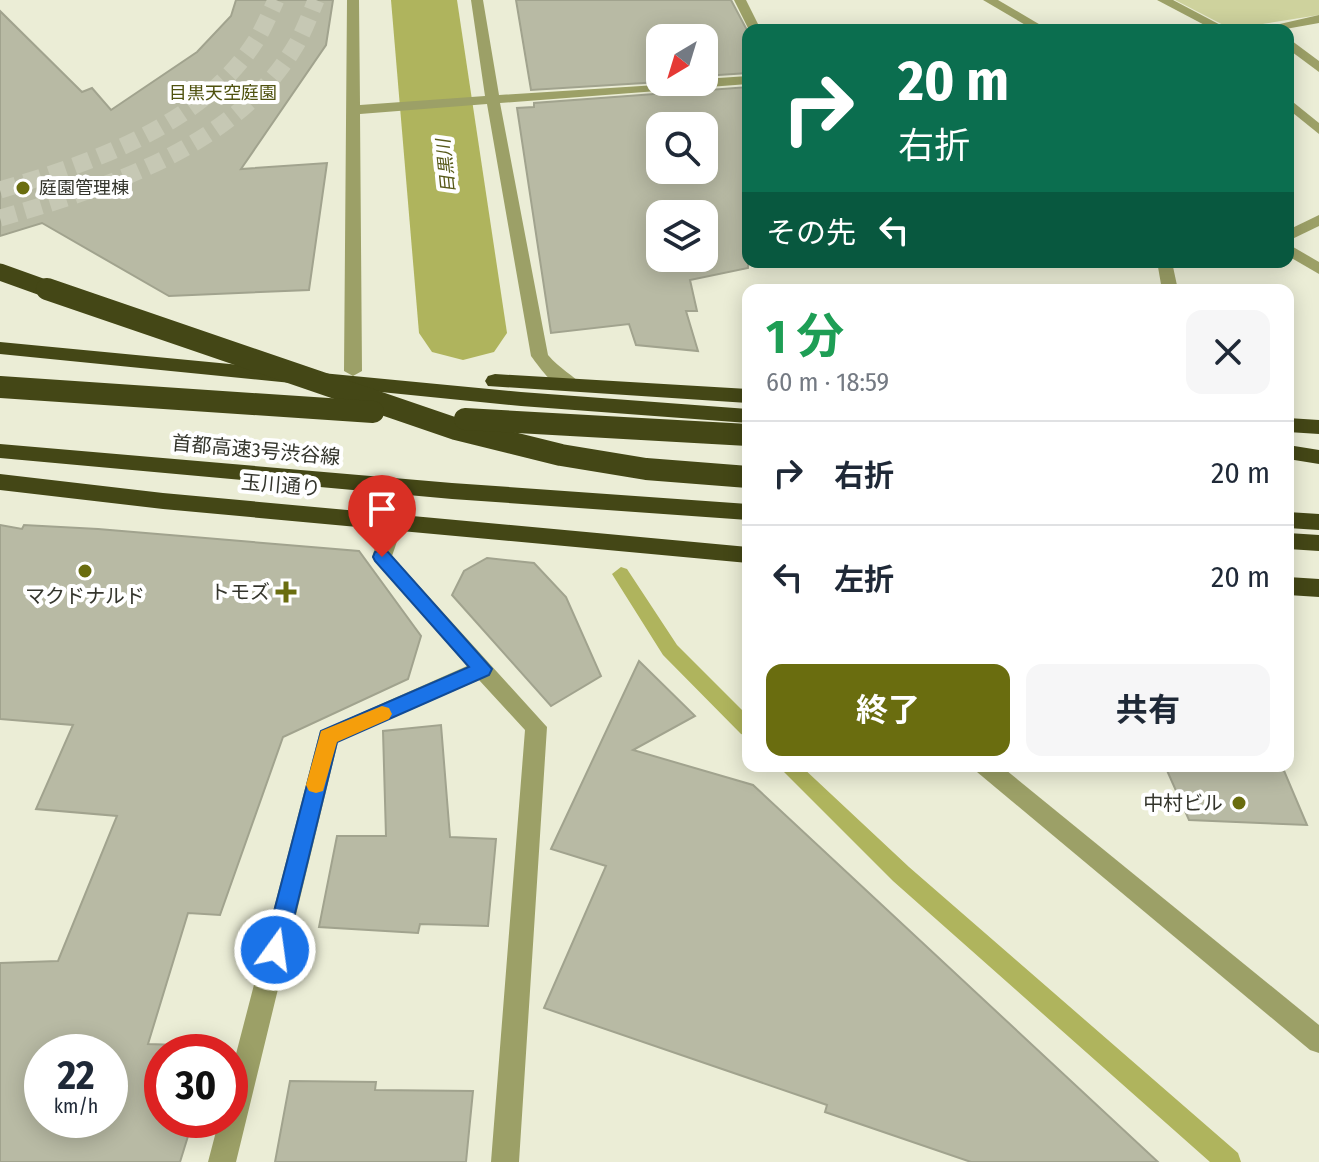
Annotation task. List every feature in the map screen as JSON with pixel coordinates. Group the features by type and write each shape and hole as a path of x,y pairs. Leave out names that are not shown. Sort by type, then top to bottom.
{"highway":[{"path":"0,272 123,317 456,429 646,469 742,477"},
{"path":"0,347 742,396"},
{"path":"0,347 521,399 742,416"},
{"path":"0,387 742,435"},
{"path":"1294,425 1319,427"},
{"name":"首都高速3号渋谷線","path":"0,451 452,491 742,512"},
{"path":"1294,453 1319,459"},
{"path":"1294,460 1319,459"},
{"name":"玉川通り","path":"0,482 163,501 742,557"},
{"path":"1294,520 1319,522"},
{"path":"1294,541 1319,543"},
{"path":"1294,586 1319,588"}],"street":[{"path":"353,0 361,110 350,197 353,371"},
{"path":"477,0 540,356 557,377 574,386"},
{"path":"740,0 752,24"},
{"path":"989,0 1032,24"},
{"path":"1163,0 1212,24"},
{"path":"1293,24 1319,19"},
{"path":"1294,47 1319,68"},
{"path":"361,110 742,80"},
{"path":"1294,107 1319,130"},
{"path":"1294,233 1319,220"},
{"path":"1294,253 1319,269"},
{"path":"394,521 382,557 536,727 505,1162"},
{"path":"222,1162 328,737 482,669"},
{"path":"992,772 1319,1041"}],"green space":[{"path":"1175,0 1319,0 1319,15 1262,24 1221,24"}],"building":[{"path":"236,0 333,0 326,45 241,169 327,163 309,290 169,296 42,223 0,236 0,11 82,92 92,88 111,110 197,52 231,16"},
{"path":"516,0 731,0 744,24 742,73 718,75 718,24 646,24 646,83 531,90"},
{"path":"742,87 742,268 748,268 690,280 697,311 686,311 698,351 636,345 629,324 551,333 517,108 534,107 534,103 646,95 718,96 718,89"},
{"path":"0,525 22,529 24,525 98,529 359,551 421,636 408,679 283,737 220,915 188,913 151,1034 144,1034 144,1138 187,1138 180,1162 0,1162 0,963 58,961 117,816 36,809 73,725 0,719"},
{"path":"487,558 534,563 566,597 601,676 551,706 452,595 464,571"},
{"path":"639,661 695,716 633,750 753,785 1158,1162 971,1162 825,1112 827,1105 544,1008 606,866 551,849"},
{"path":"441,725 450,837 496,839 488,926 420,924 418,933 319,927 337,836 386,836 383,731"},
{"name":"中村ビル","path":"1168,772 1285,772 1307,825 1189,820"},
{"path":"290,1081 376,1082 375,1090 473,1091 466,1162 275,1162"}],"waterway":[{"name":"目黒川","path":"424,0 463,333"},
{"path":"621,574 670,650 742,722"},
{"path":"794,772 901,874 1229,1162"}],"tunnel":[{"path":"0,190 108,153 176,118 207,95 234,69 257,39 276,0"},
{"path":"0,218 124,177 204,137 239,111 270,80 296,45 316,0"}],"slow traffic":[{"path":"316,785 328,737 382,714"}],"place":[{"name":"庭園管理棟","path":"23,188"},
{"name":"マクドナルド","path":"85,571"},
{"name":"トモズ","path":"286,592"},
{"name":"中村ビル","path":"1239,803"}],"route":[{"path":"275,950 328,737 482,669 382,557"}],"park label":[{"name":"目黒天空庭園","path":"223,93"}]}
